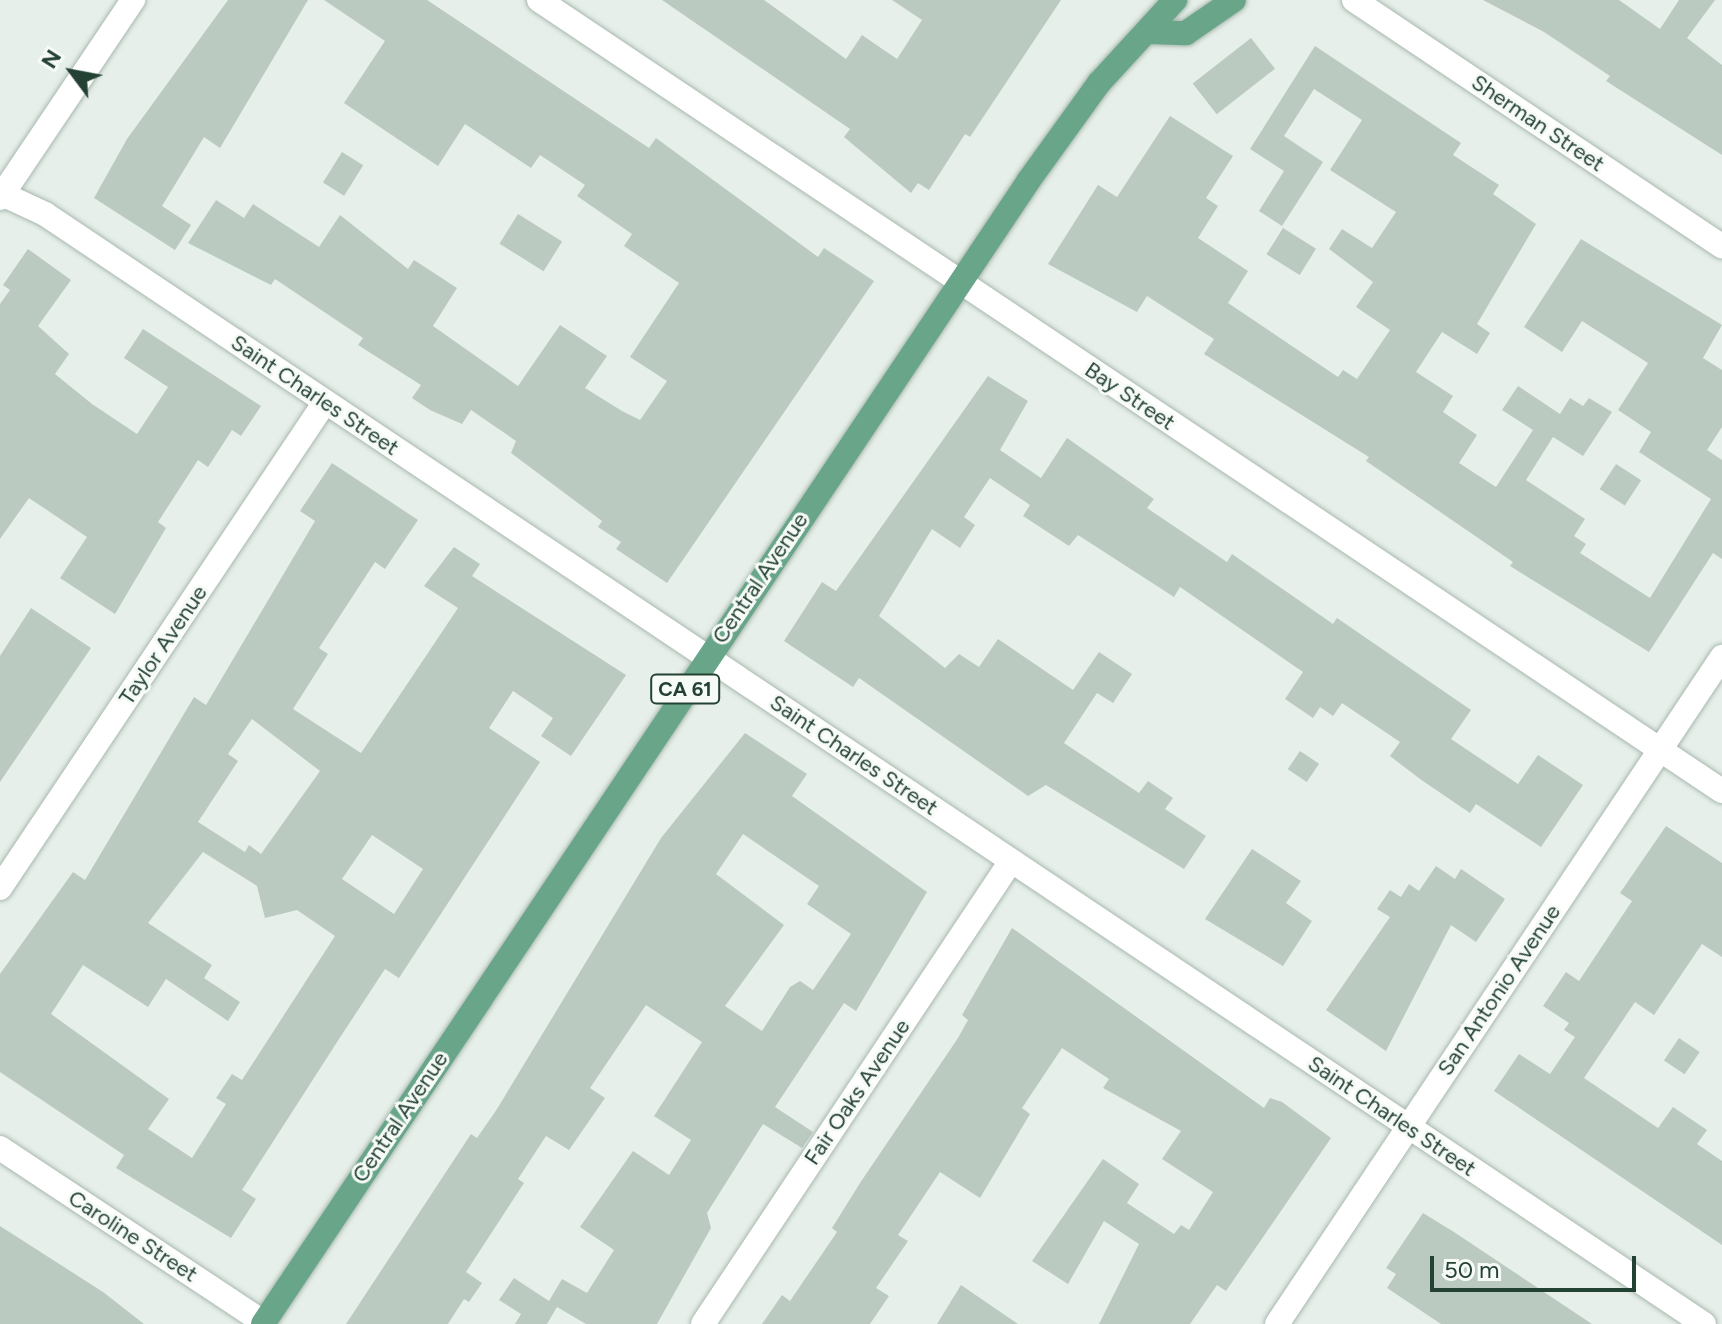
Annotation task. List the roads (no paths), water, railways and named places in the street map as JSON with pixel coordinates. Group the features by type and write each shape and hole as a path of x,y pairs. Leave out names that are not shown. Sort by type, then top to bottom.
{"main road":[{"name":"CA 61","path":"1149,32 1175,0"},
{"path":"1149,32 1186,33 1234,0"},
{"name":"Central Avenue","path":"264,1323 960,282 1099,83 1149,32"}],"street":[{"path":"1,195 133,0"},
{"name":"Bay Street","path":"539,0 1722,791"},
{"path":"1149,32 1157,0"},
{"name":"Sherman Street","path":"1354,0 1722,246"},
{"name":"Saint Charles Street","path":"1,195 45,214 1704,1324"},
{"name":"Taylor Avenue","path":"0,888 325,402"},
{"name":"San Antonio Avenue","path":"1277,1324 1722,657"},
{"name":"Fair Oaks Avenue","path":"703,1324 1011,861"},
{"name":"Caroline Street","path":"0,1148 264,1323"}]}
